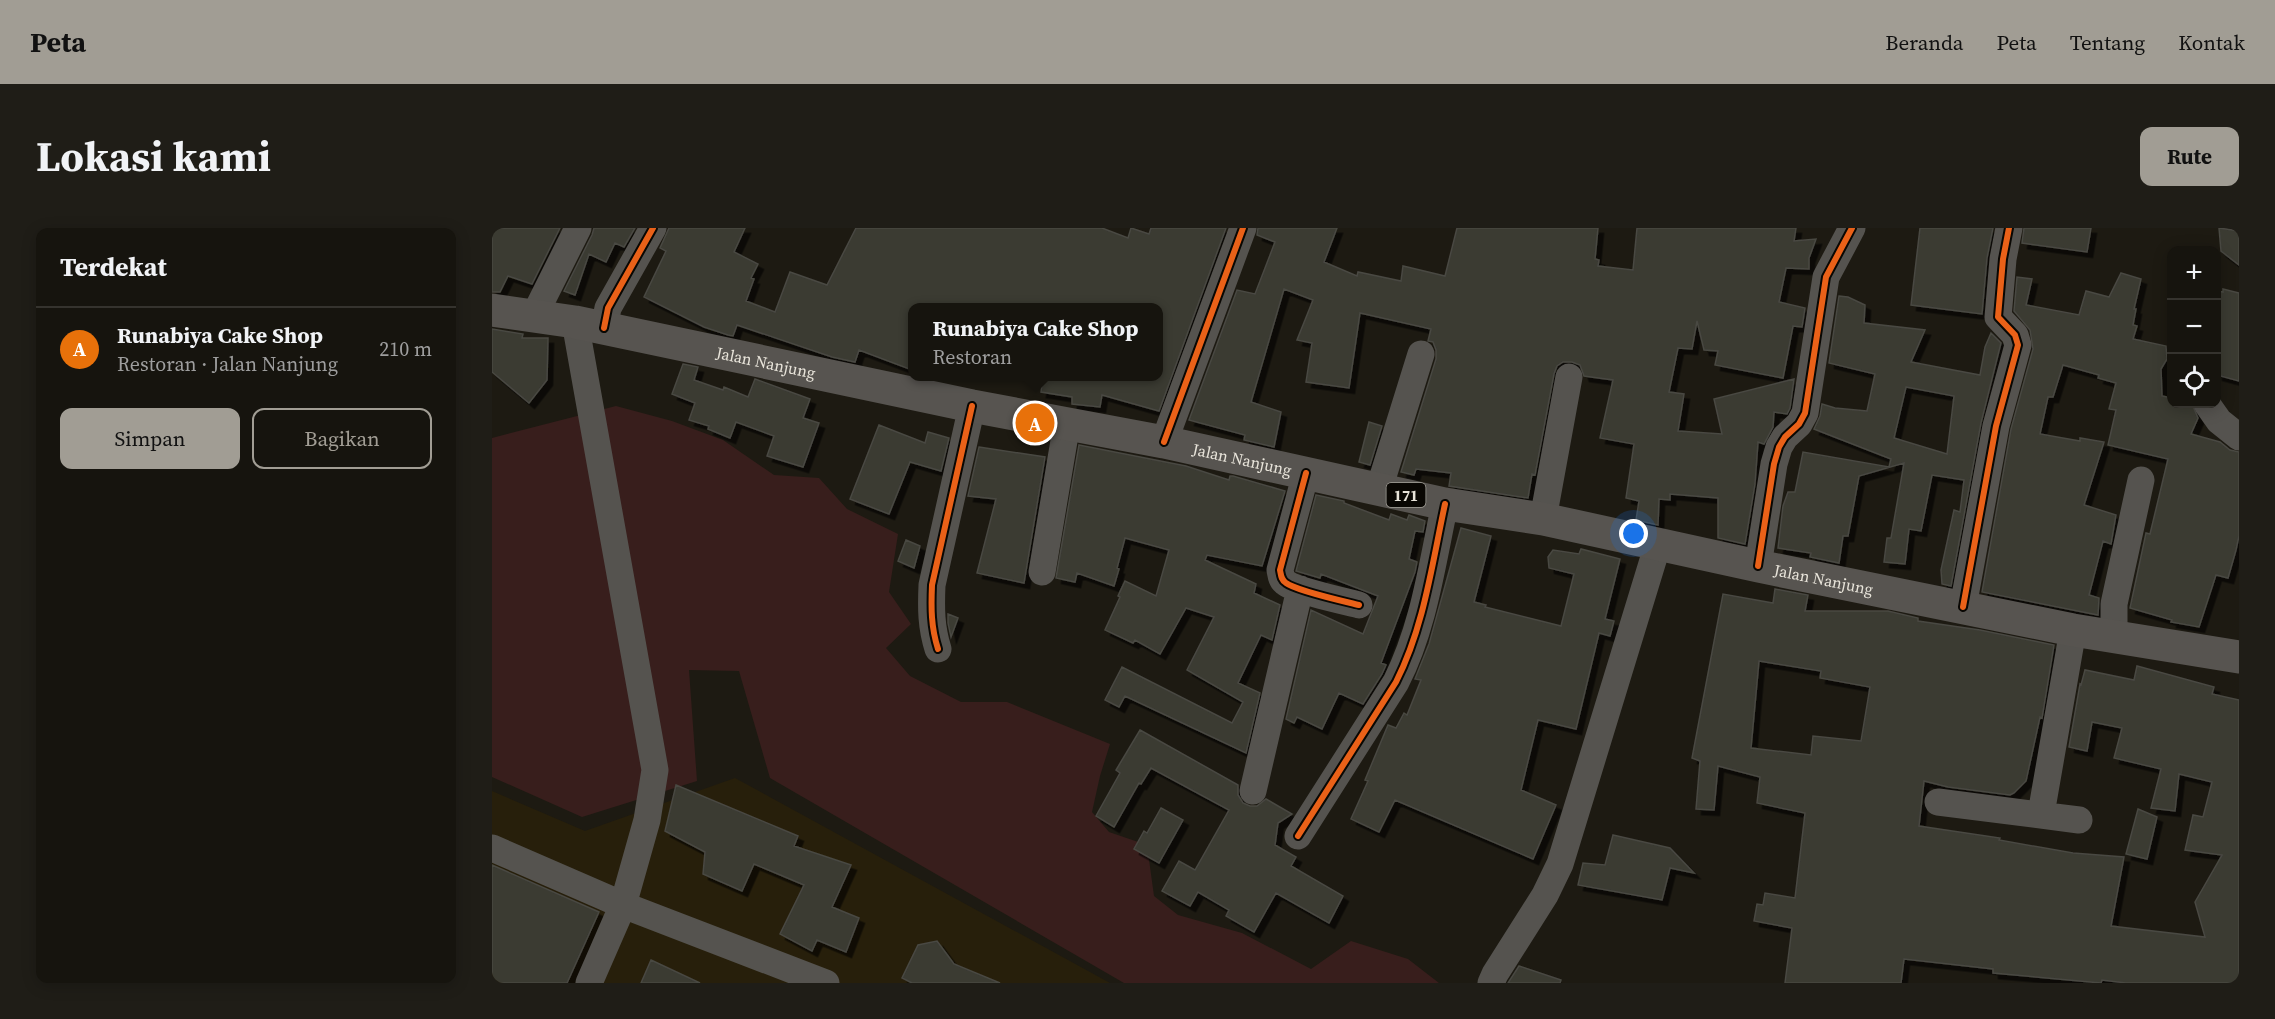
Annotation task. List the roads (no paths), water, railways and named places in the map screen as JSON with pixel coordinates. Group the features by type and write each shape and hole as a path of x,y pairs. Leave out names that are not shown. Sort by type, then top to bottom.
{"main road":[{"name":"Jalan Nanjung","path":"492,310 534,315 919,385 972,406 1164,442 1445,504 1543,519 1758,566 2073,630 2239,657"}],"street":[{"path":"534,315 578,228"},
{"path":"589,983 623,905 647,820 655,770 589,325 608,308 653,228"},
{"path":"1164,442 1243,228"},
{"path":"1758,566 1774,464 1782,442 1799,424 1804,413 1826,277 1852,228"},
{"path":"1963,607 1996,426 2018,345 2015,335 1998,317 2003,259 2009,228"},
{"path":"1379,489 1421,354"},
{"path":"1543,519 1569,377"},
{"path":"938,649 930,612 932,585 972,406"},
{"path":"2210,408 2219,421 2239,437"},
{"path":"1042,572 1067,423"},
{"path":"1306,473 1280,570 1282,579 1300,589 1359,605"},
{"path":"2114,636 2114,604 2141,480"},
{"path":"1298,836 1408,660 1421,617 1445,504"},
{"path":"1491,983 1545,895 1560,864 1658,544"},
{"path":"1253,791 1300,589"},
{"path":"2041,814 2073,630"},
{"path":"1938,802 2079,820"},
{"path":"492,848 623,905 826,983"}],"place":[{"name":"Runabiya Cake Shop","path":"1035,423"}]}
